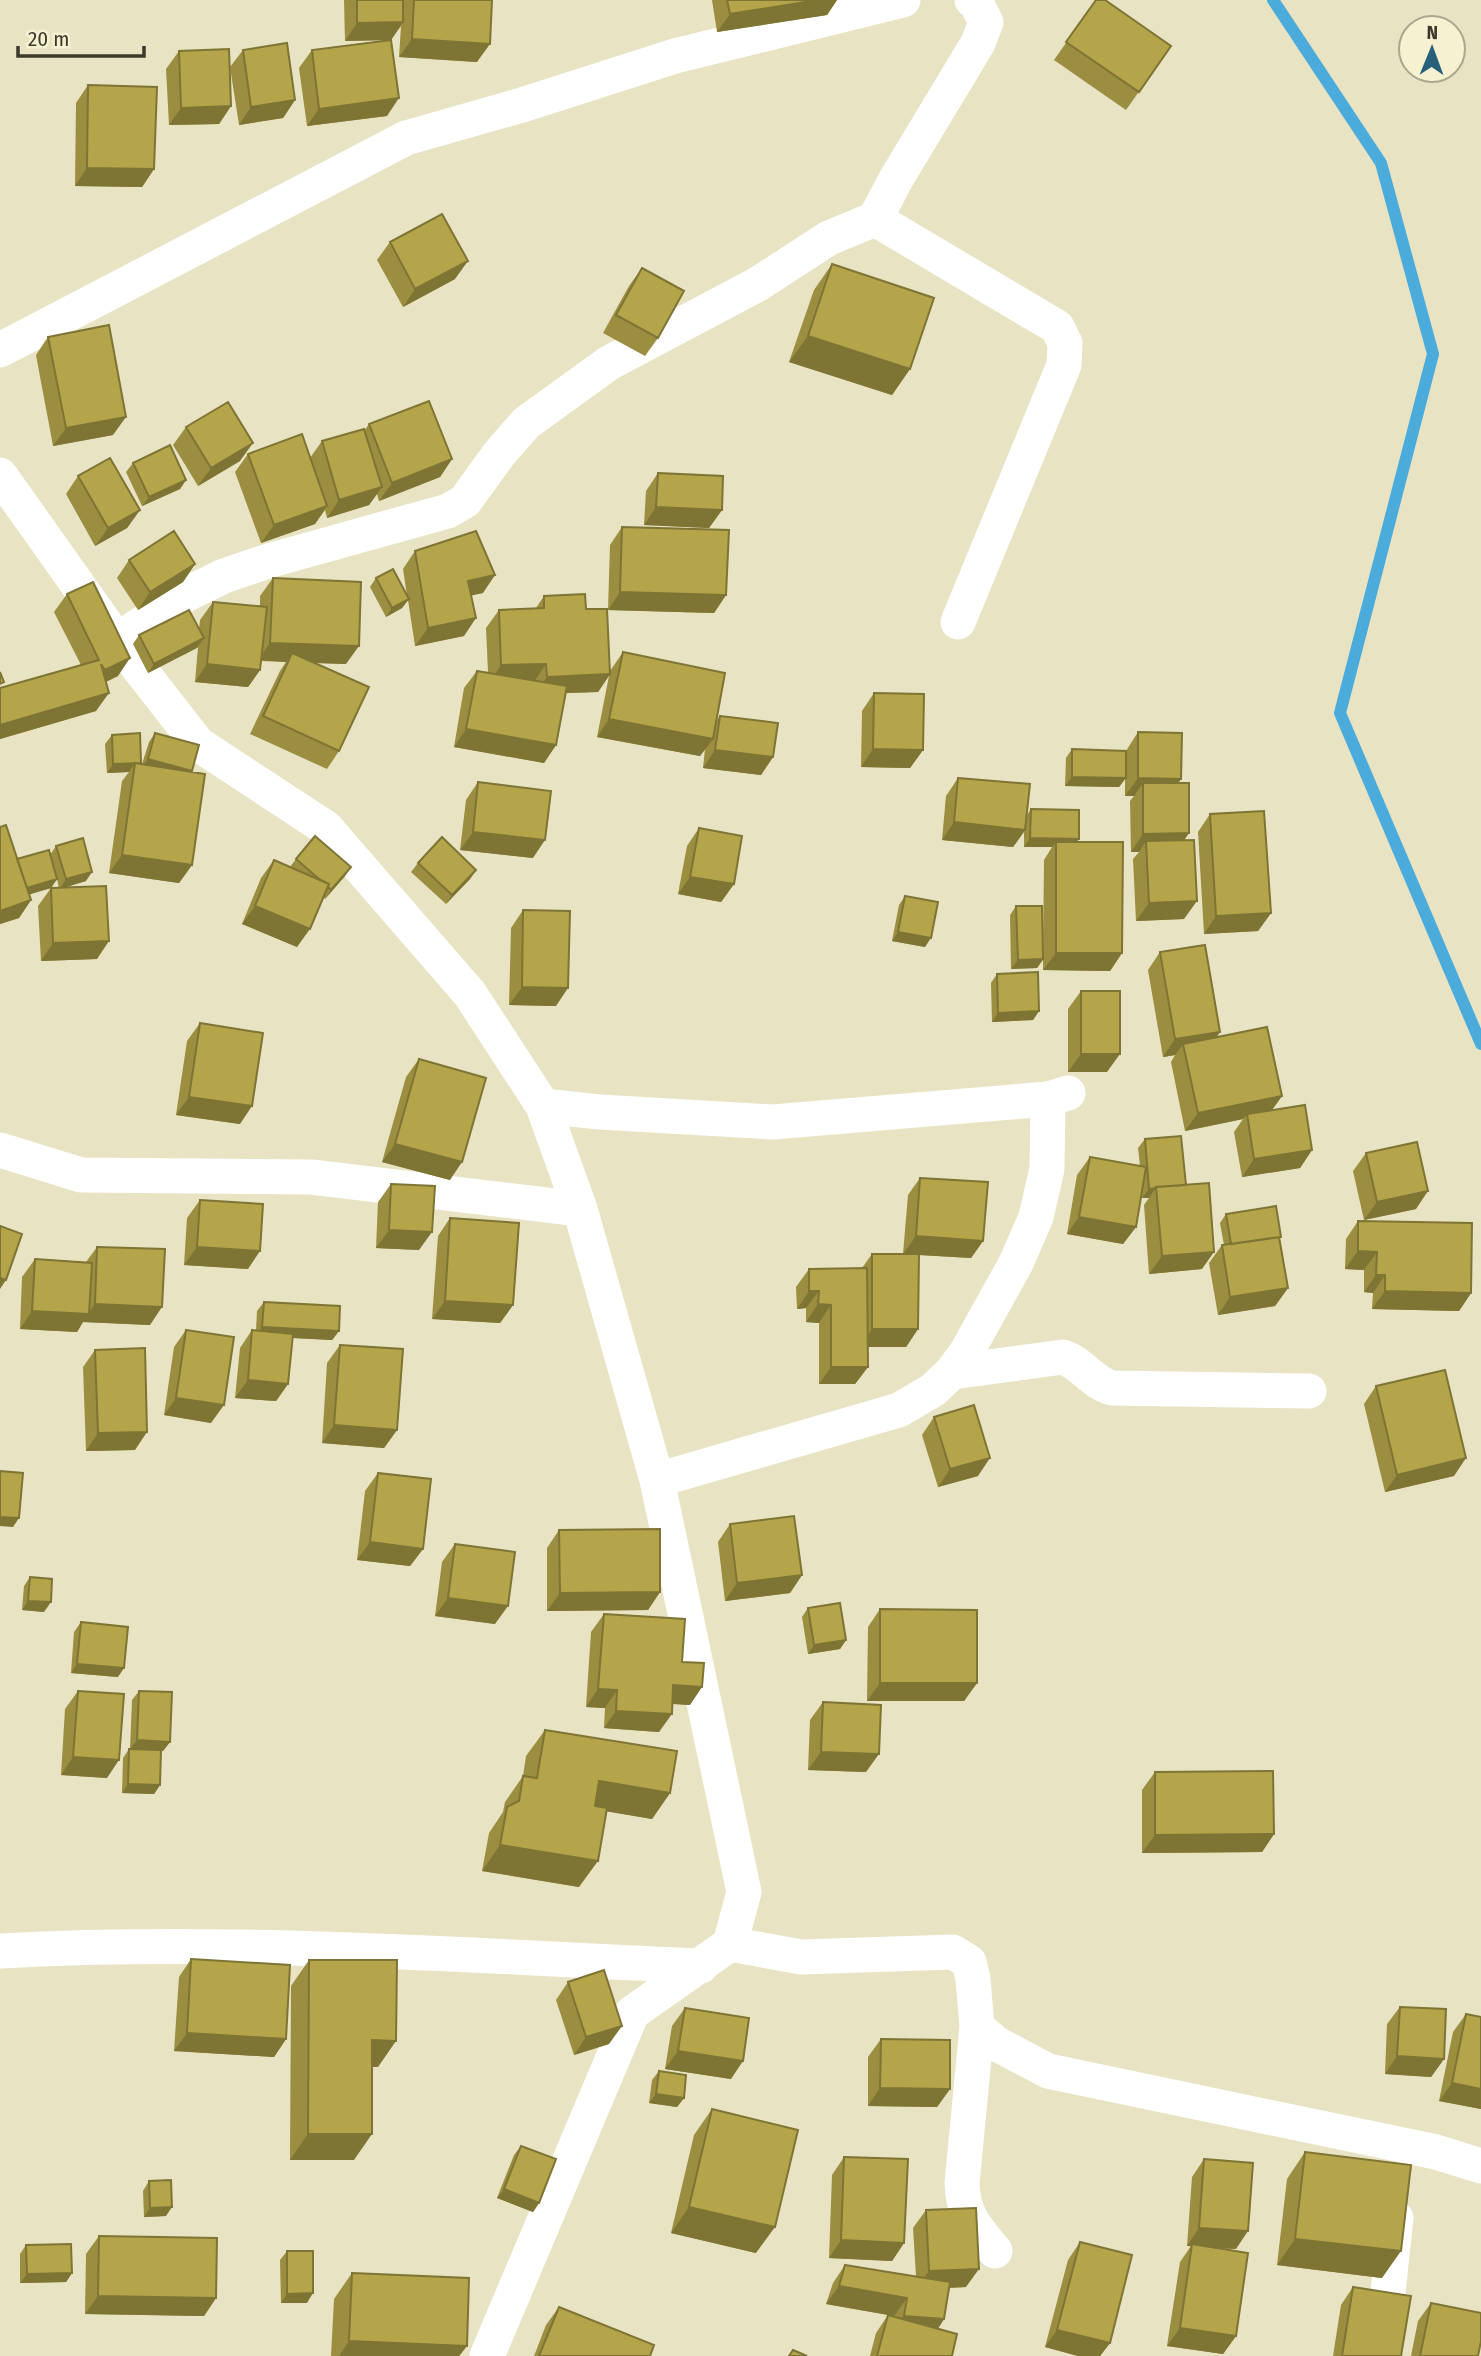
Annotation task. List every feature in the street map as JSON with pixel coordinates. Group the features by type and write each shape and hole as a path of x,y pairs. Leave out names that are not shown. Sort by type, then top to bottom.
{"street":[{"path":"0,350 406,138 675,56 903,0"},
{"path":"117,640 187,594 224,576 268,561 448,511 466,501 499,454 526,423 610,363 758,284 829,238 875,219 896,178 978,43 986,22 972,0"},
{"path":"875,219 1057,327 1065,343 1064,365 958,622"},
{"path":"0,475 117,640 198,744 326,828 470,994 542,1106 580,1209 657,1480 744,1892 730,1944 632,2013 487,2356"},
{"path":"542,1106 773,1122 1058,1096 1047,1169 1036,1217 1016,1263 966,1353 952,1372 933,1390 899,1410 657,1480"},
{"path":"0,1150 81,1175 311,1177 580,1209"},
{"path":"952,1372 1063,1357 1071,1360 1102,1385 1112,1388 1309,1391"},
{"path":"730,1944 802,1956 953,1952 968,1962 973,1979 977,2027 962,2201 970,2221 995,2251"},
{"path":"0,1951 86,1946 308,1949 701,1966"},
{"path":"977,2027 997,2044 1048,2071 1401,2167 1436,2152 1481,2166"},
{"path":"1388,2292 1401,2167"}],"building":[{"path":"357,0 403,0 403,22 357,23"},
{"path":"414,0 492,0 490,44 412,39"},
{"path":"727,0 818,0 730,14"},
{"path":"1096,0 1105,0 1171,46 1139,92 1066,42"},
{"path":"391,40 399,98 319,109 312,50"},
{"path":"287,43 295,100 251,107 243,50"},
{"path":"229,49 231,106 181,108 179,51"},
{"path":"88,85 157,87 154,169 87,168"},
{"path":"442,214 468,261 415,289 390,242"},
{"path":"832,264 934,298 910,369 808,336"},
{"path":"642,268 684,291 658,338 616,315"},
{"path":"109,325 126,417 66,428 48,337"},
{"path":"429,401 452,459 392,483 369,424"},
{"path":"228,402 253,443 211,468 186,427"},
{"path":"364,429 382,487 339,500 322,441"},
{"path":"302,434 327,506 274,525 248,454"},
{"path":"170,445 186,480 149,497 133,463"},
{"path":"110,458 140,510 108,528 78,476"},
{"path":"658,473 723,476 722,510 656,507"},
{"path":"622,527 729,530 726,595 620,592"},
{"path":"174,531 195,564 150,592 129,560"},
{"path":"476,531 495,575 468,581 476,618 428,628 415,551"},
{"path":"393,569 409,599 392,608 376,578"},
{"path":"273,578 361,582 359,646 270,643"},
{"path":"93,582 130,658 105,670 101,664 109,693 0,725 0,688 99,660 67,594"},
{"path":"585,594 586,609 607,609 610,674 547,677 546,664 501,665 499,610 544,608 544,596"},
{"path":"213,602 267,607 260,670 207,664"},
{"path":"189,610 204,638 154,664 139,635"},
{"path":"623,652 725,673 713,739 609,719"},
{"path":"292,653 369,687 339,751 263,716"},
{"path":"477,671 567,686 556,745 466,729"},
{"path":"874,693 924,694 923,750 873,749"},
{"path":"720,716 778,723 773,757 715,750"},
{"path":"1138,732 1182,733 1181,779 1138,778"},
{"path":"140,733 141,763 113,764 112,735"},
{"path":"155,733 199,745 192,771 148,759"},
{"path":"1072,749 1126,751 1126,778 1072,777"},
{"path":"135,763 205,774 192,865 122,855"},
{"path":"958,778 1030,784 1025,830 954,822"},
{"path":"478,782 551,791 545,840 473,832"},
{"path":"1143,783 1189,783 1189,833 1143,834"},
{"path":"1031,809 1079,810 1079,839 1030,838"},
{"path":"1264,811 1271,913 1216,916 1210,814"},
{"path":"6,825 31,900 0,911 0,827"},
{"path":"699,828 742,836 734,884 690,877"},
{"path":"315,836 351,867 331,890 329,884 296,859"},
{"path":"442,837 476,870 452,895 418,863"},
{"path":"83,838 92,872 66,879 56,846"},
{"path":"1194,840 1197,901 1149,903 1146,841"},
{"path":"1056,842 1123,842 1122,953 1056,953"},
{"path":"49,850 57,879 27,888 17,859"},
{"path":"274,860 329,884 310,929 255,906"},
{"path":"106,886 109,941 53,943 51,888"},
{"path":"905,896 938,902 931,938 898,932"},
{"path":"1016,906 1042,906 1043,959 1018,960"},
{"path":"523,910 570,911 568,988 522,987"},
{"path":"1205,945 1220,1032 1175,1039 1160,952"},
{"path":"1038,972 1039,1011 998,1013 997,974"},
{"path":"1081,991 1120,991 1120,1054 1081,1054"},
{"path":"200,1023 263,1033 252,1106 189,1097"},
{"path":"1267,1027 1282,1096 1198,1113 1183,1044"},
{"path":"419,1059 486,1078 462,1162 395,1144"},
{"path":"1305,1105 1312,1150 1254,1159 1247,1114"},
{"path":"1181,1136 1186,1185 1149,1189 1145,1139"},
{"path":"1417,1142 1428,1191 1377,1202 1366,1153"},
{"path":"1090,1157 1146,1167 1136,1227 1079,1217"},
{"path":"920,1178 988,1182 983,1241 916,1236"},
{"path":"1209,1183 1214,1252 1162,1256 1156,1187"},
{"path":"391,1184 435,1186 432,1232 389,1230"},
{"path":"200,1200 263,1204 260,1251 197,1247"},
{"path":"1276,1206 1281,1237 1231,1244 1226,1214"},
{"path":"450,1218 519,1223 513,1305 445,1301"},
{"path":"1358,1221 1472,1223 1471,1293 1385,1291 1385,1275 1376,1275 1377,1252 1358,1251"},
{"path":"0,1226 22,1234 6,1280 0,1278"},
{"path":"1279,1237 1288,1288 1230,1297 1222,1245"},
{"path":"97,1247 165,1249 162,1307 95,1304"},
{"path":"872,1254 919,1254 918,1329 872,1329"},
{"path":"35,1259 92,1263 89,1314 32,1311"},
{"path":"867,1268 868,1367 831,1367 831,1305 818,1304 819,1291 809,1291 809,1269"},
{"path":"264,1302 340,1306 339,1331 262,1327"},
{"path":"186,1330 234,1337 224,1405 176,1398"},
{"path":"252,1330 293,1334 288,1384 248,1380"},
{"path":"340,1345 403,1349 397,1430 334,1425"},
{"path":"145,1348 147,1432 98,1433 95,1350"},
{"path":"1445,1370 1466,1458 1397,1475 1376,1386"},
{"path":"974,1405 990,1458 950,1469 934,1417"},
{"path":"0,1471 23,1473 19,1518 0,1517"},
{"path":"378,1473 431,1479 423,1549 370,1542"},
{"path":"794,1516 802,1575 737,1583 730,1524"},
{"path":"660,1529 660,1592 560,1593 559,1530"},
{"path":"455,1544 515,1552 508,1606 448,1598"},
{"path":"30,1577 52,1579 51,1602 28,1601"},
{"path":"840,1603 846,1640 814,1645 808,1608"},
{"path":"880,1609 977,1610 977,1683 880,1683"},
{"path":"604,1614 685,1619 682,1662 704,1663 702,1687 673,1685 672,1714 616,1711 617,1690 598,1689"},
{"path":"81,1622 128,1627 124,1668 77,1664"},
{"path":"78,1691 124,1694 119,1760 73,1757"},
{"path":"139,1691 172,1692 170,1742 137,1740"},
{"path":"823,1702 881,1705 879,1754 821,1752"},
{"path":"545,1730 677,1751 670,1793 599,1781 595,1806 607,1808 598,1861 500,1845 507,1807 519,1801 523,1776 537,1778"},
{"path":"129,1749 161,1750 160,1785 128,1784"},
{"path":"1273,1771 1274,1834 1155,1835 1155,1772"},
{"path":"191,1959 290,1965 286,2039 187,2033"},
{"path":"309,1960 397,1960 396,2041 372,2040 372,2134 308,2134"},
{"path":"604,1970 622,2026 586,2037 568,1982"},
{"path":"1400,2007 1446,2009 1444,2059 1397,2056"},
{"path":"685,2008 749,2018 743,2061 678,2051"},
{"path":"1466,2014 1481,2017 1481,2089 1452,2083"},
{"path":"881,2039 950,2040 950,2089 880,2088"},
{"path":"659,2071 686,2075 684,2098 656,2094"},
{"path":"712,2109 798,2130 775,2227 689,2207"},
{"path":"521,2146 556,2159 539,2203 504,2189"},
{"path":"1305,2152 1411,2165 1401,2251 1295,2239"},
{"path":"844,2157 908,2159 904,2243 841,2240"},
{"path":"1204,2159 1253,2163 1248,2231 1199,2228"},
{"path":"171,2180 172,2207 150,2208 149,2181"},
{"path":"976,2208 979,2269 929,2271 926,2210"},
{"path":"99,2236 217,2238 216,2298 98,2296"},
{"path":"1080,2242 1132,2255 1110,2343 1057,2330"},
{"path":"71,2244 72,2273 27,2274 26,2245"},
{"path":"1192,2244 1248,2253 1236,2336 1180,2328"},
{"path":"287,2251 313,2251 313,2293 287,2294"},
{"path":"845,2265 950,2282 944,2319 904,2316 907,2298 839,2286"},
{"path":"352,2273 469,2278 467,2346 349,2341"},
{"path":"1353,2287 1411,2296 1401,2356 1342,2356"},
{"path":"1431,2303 1481,2313 1478,2356 1420,2356"},
{"path":"559,2307 654,2345 650,2356 539,2356"},
{"path":"888,2315 957,2334 952,2356 877,2356"},
{"path":"793,2350 807,2356 789,2356"}],"waterway":[{"path":"1273,0 1381,163 1433,354 1340,713 1481,1044"}]}
